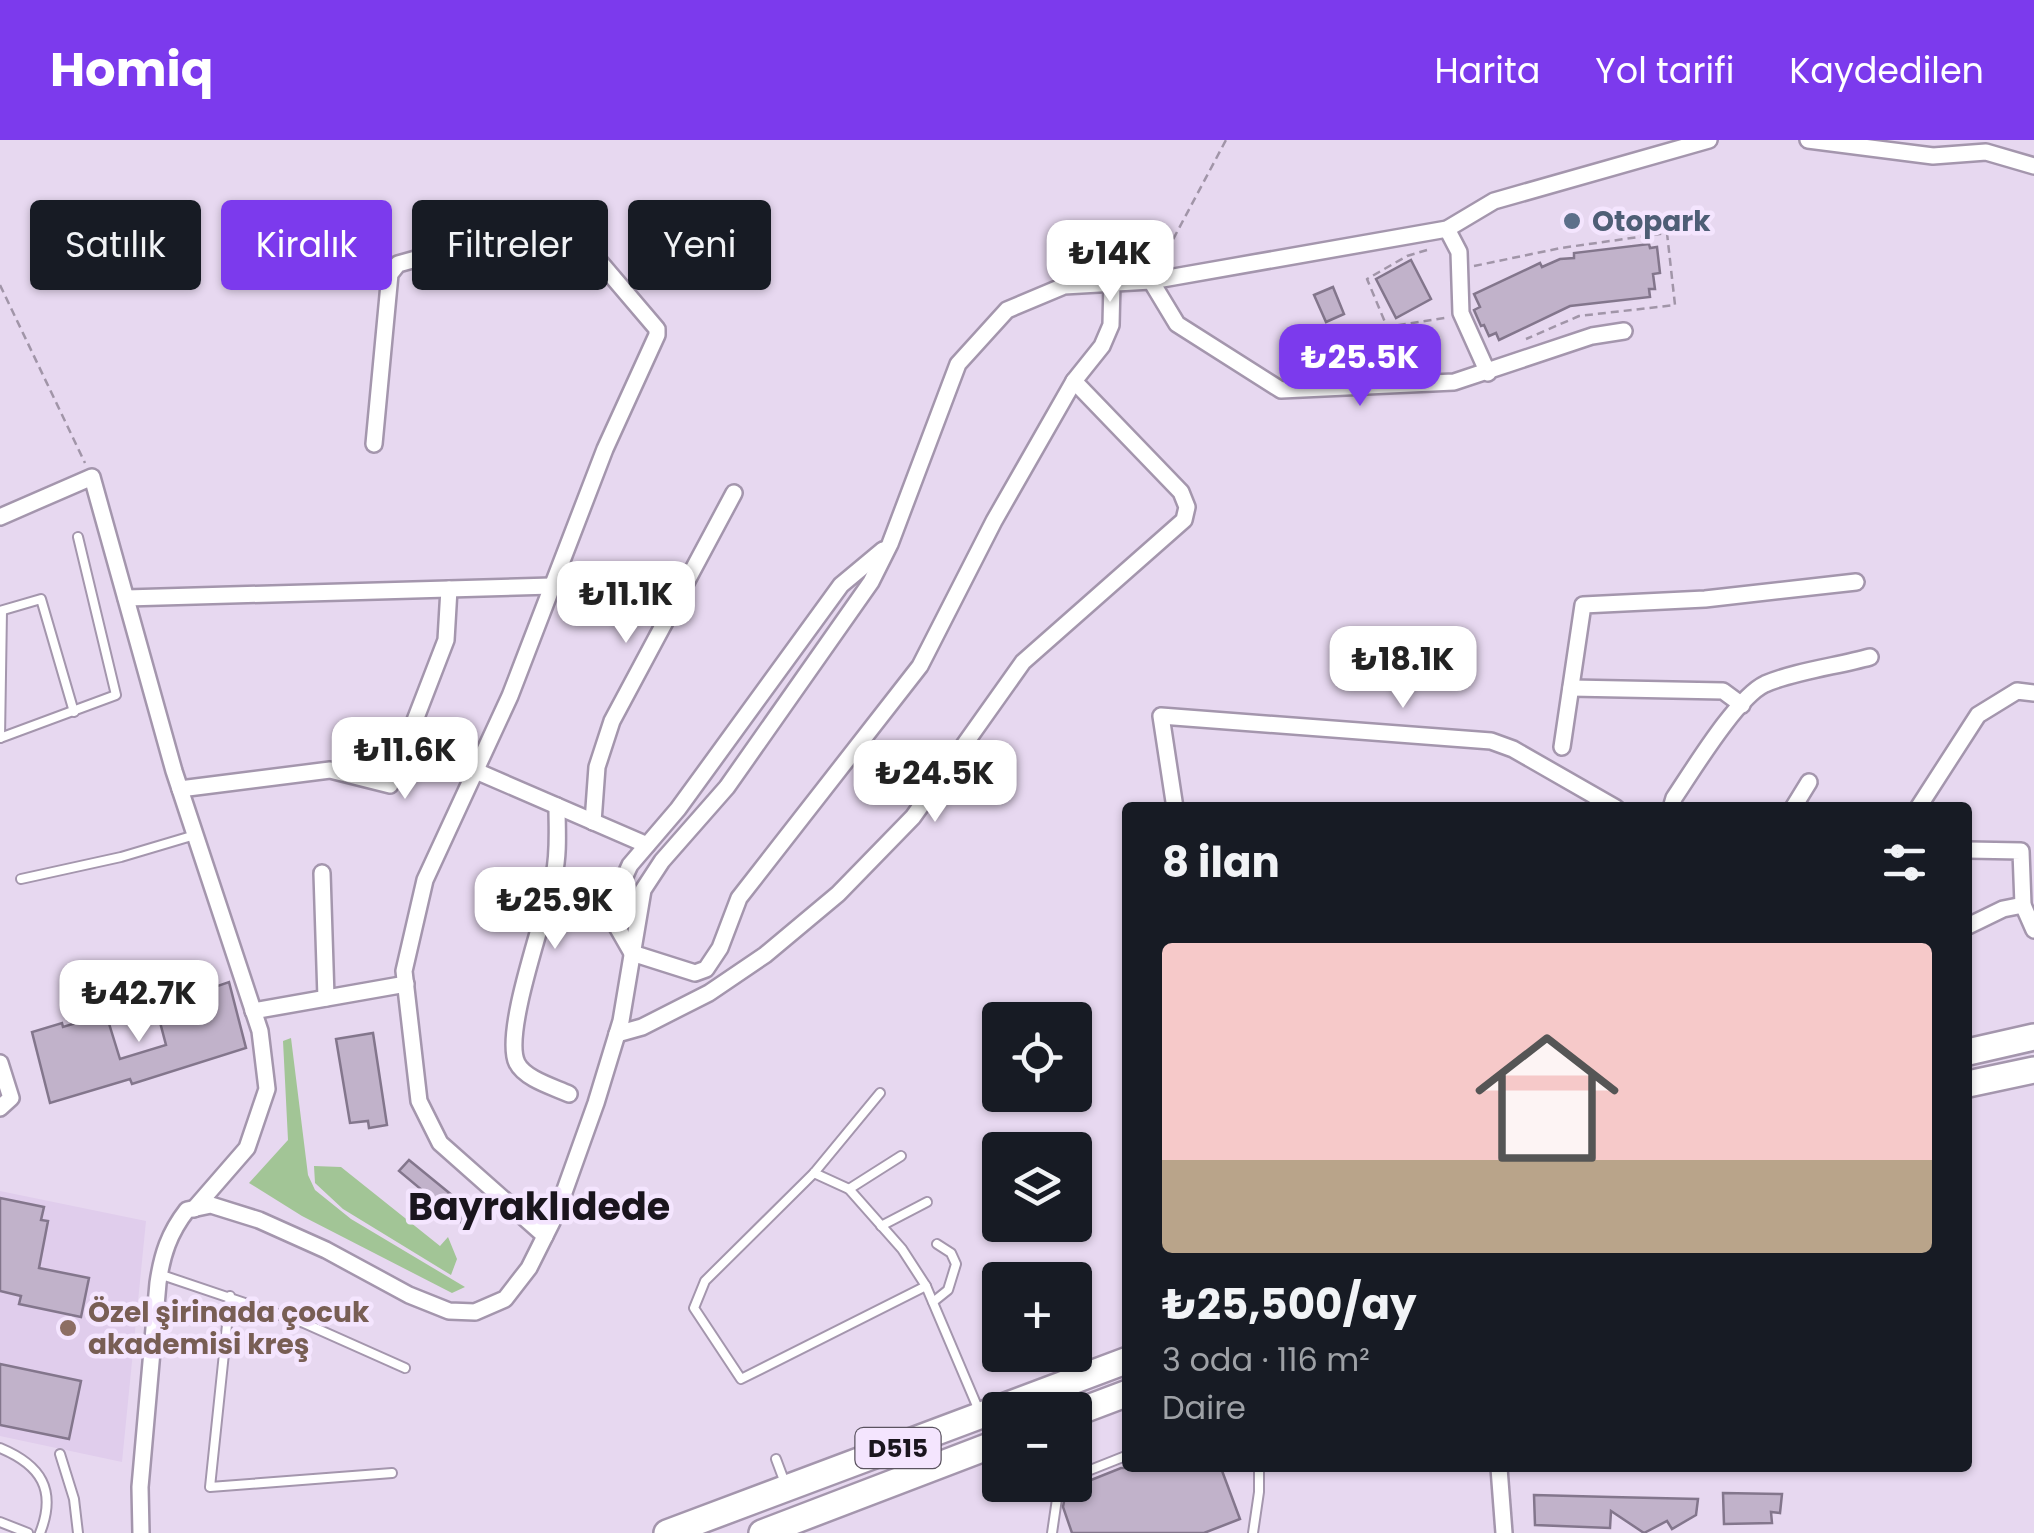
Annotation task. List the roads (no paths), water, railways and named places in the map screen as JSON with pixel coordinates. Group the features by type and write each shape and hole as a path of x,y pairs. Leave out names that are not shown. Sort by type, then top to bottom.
{"highway":[{"path":"1972,1051 2034,1037"},
{"path":"1972,1083 2034,1070"},
{"name":"D515","path":"668,1533 1122,1362"},
{"path":"1092,1407 1122,1395"},
{"name":"D515","path":"762,1533 982,1449"}],"street":[{"path":"141,1533 140,1486 159,1274 173,1228 186,1210 211,1205 259,1220 326,1250 409,1296 449,1311 475,1312 505,1299 530,1268 557,1212 617,1034 643,890 662,861 727,787 871,582 890,544 958,364 1007,310 1064,286 1151,281 1453,241 1494,201 1709,140"},
{"path":"1808,140 1933,156 1992,149 2034,153"},
{"path":"1992,149 2034,166"},
{"path":"374,444 390,274 394,266 544,224 560,223 571,228 654,324 657,335 605,449 510,696 425,880 404,971 419,1101 440,1142 545,1236"},
{"path":"1453,241 1461,313 1488,373"},
{"path":"1151,281 1177,324 1281,390 1454,382 1592,336 1624,331"},
{"path":"890,544 841,585 678,809 630,865 612,918 632,953 695,973 706,969 720,948 739,898 920,666 994,521 1074,380 1102,346 1112,324 1112,282"},
{"path":"617,1034 642,1027 709,993 765,955 838,894 913,816 1023,662 1184,520 1187,507 1180,492 1074,380"},
{"path":"0,517 92,478 180,789 260,1031 267,1089 247,1148 194,1209"},
{"path":"593,822 597,767 612,722 734,493"},
{"path":"1562,747 1583,605 1705,599 1856,582"},
{"path":"126,598 552,586"},
{"path":"180,789 330,770 390,785 446,640 449,589"},
{"path":"1675,802 1700,759 1742,705 1764,685 1870,658"},
{"path":"1571,688 1723,691 1742,705"},
{"path":"1922,802 1978,715 2017,691 2034,693"},
{"path":"1174,802 1161,716 1491,740 1605,802"},
{"path":"476,771 646,845"},
{"path":"1797,802 1809,782"},
{"path":"558,806 557,861 524,982 514,1049 525,1072 569,1094"},
{"path":"1972,850 2028,850 2024,905 2033,925"},
{"path":"322,873 326,998"},
{"path":"1972,924 2003,909 2024,905"},
{"path":"253,1011 406,984"},
{"path":"0,1062 10,1098 0,1108"},
{"path":"1498,1472 1504,1533"}],"lane":[{"path":"74,712 42,599 1,611 0,738 74,712 116,695 78,538"},
{"path":"21,879 195,834"},
{"path":"880,1093 814,1173 705,1280 694,1308 741,1379 926,1286"},
{"path":"848,1189 901,1156"},
{"path":"814,1173 848,1189 902,1249 926,1286 981,1416"},
{"path":"881,1226 926,1202"},
{"path":"933,1302 948,1290 956,1270 954,1256 937,1244"},
{"path":"159,1274 304,1323 405,1368"},
{"path":"230,1296 210,1487 392,1473"},
{"path":"0,1448 30,1466 43,1482 48,1508 40,1533"},
{"path":"60,1454 74,1499 78,1533"},
{"path":"1092,1469 1122,1457"},
{"path":"776,1459 787,1490"},
{"path":"1253,1533 1259,1472"},
{"path":"1052,1533 1057,1502"},
{"path":"0,1522 28,1533"}],"place":[{"name":"Otopark","path":"1572,221"},
{"name":"Özel şirinada çocuk akademisi kreş","path":"68,1328"}],"district":[{"name":"Bayraklıdede","path":"539,1206"}]}
